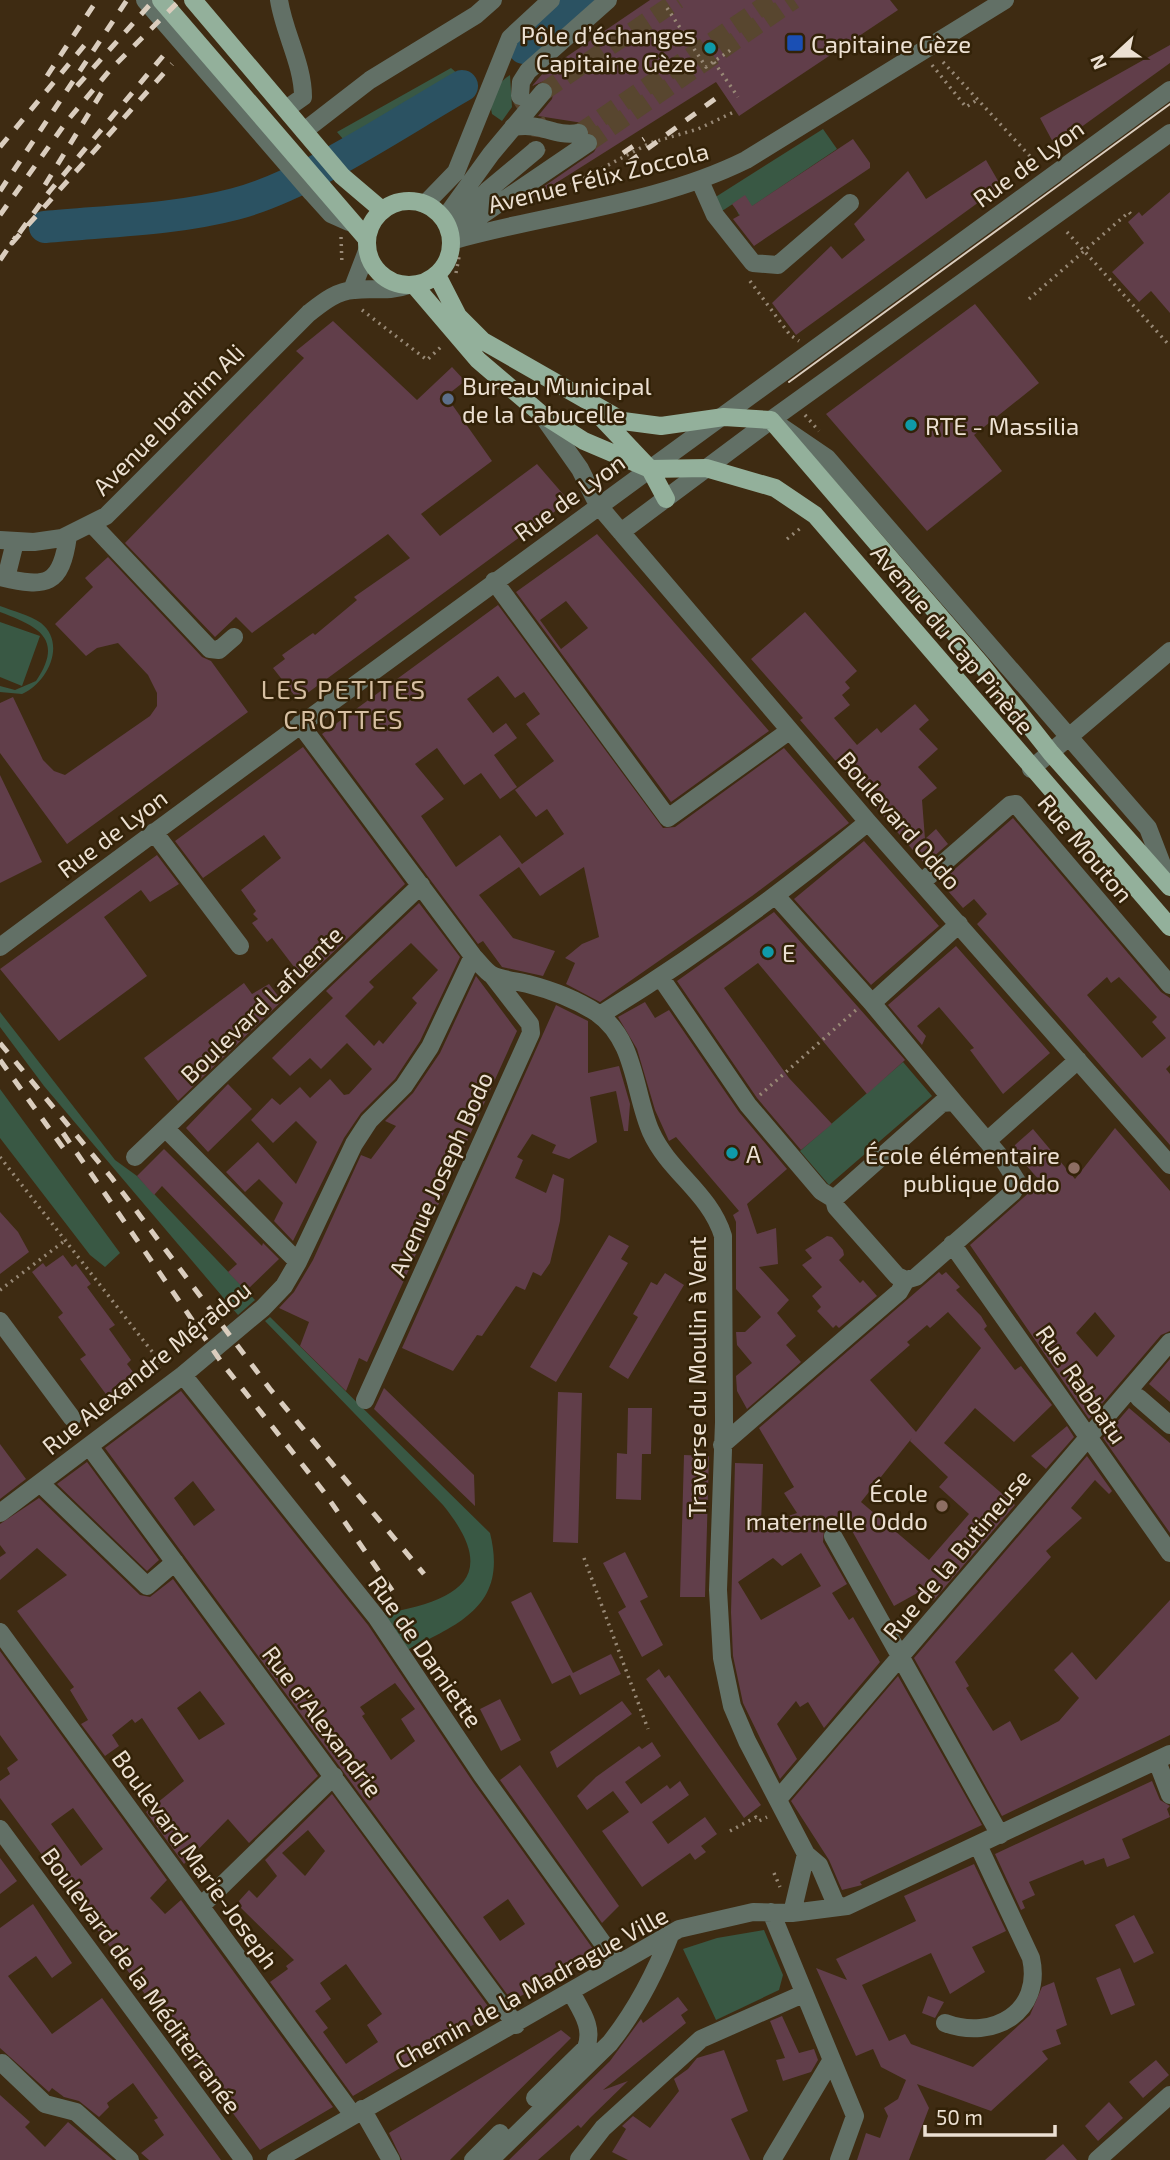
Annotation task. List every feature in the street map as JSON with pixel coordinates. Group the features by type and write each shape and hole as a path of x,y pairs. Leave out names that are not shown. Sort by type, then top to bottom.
{"main road":[{"path":"161,0 173,24 317,190 345,227 367,245 381,274 396,283 412,285 437,275 446,262 449,232 425,204 405,201 382,210 370,225 367,245"},
{"path":"194,1 342,176 382,210"},
{"path":"437,275 458,316 483,341 623,421 661,426 724,417 771,420"},
{"path":"412,285 478,360 540,413 584,441 650,469"},
{"path":"587,402 650,469 666,499"},
{"name":"Avenue du Cap Pinède","path":"771,420 980,663 1051,753 1170,886"},
{"name":"Avenue du Cap Pinède","path":"650,469 706,468 775,488 815,515 1031,769 1170,927"}],"street":[{"path":"145,0 173,24"},
{"path":"279,0 283,24 303,79 303,97 286,109"},
{"path":"307,135 370,80 476,15 493,0"},
{"path":"425,204 456,172 510,38 551,0"},
{"path":"520,96 521,82 528,71 608,0"},
{"name":"Avenue Félix Zoccola","path":"449,232 508,225 700,181 747,160 1005,0"},
{"name":"Rue de Lyon","path":"0,947 494,581 724,417 801,357 1170,90"},
{"path":"449,232 513,127 543,92"},
{"path":"449,232 583,138 563,135 533,124 513,127"},
{"path":"621,532 771,420 1167,141"},
{"path":"449,232 487,191 536,150"},
{"path":"700,181 715,215 753,263 765,265 778,265 850,203"},
{"path":"352,290 367,245"},
{"name":"Avenue Ibrahim Ali","path":"8,541 68,536 106,516 155,470 309,313 328,298 352,290 389,292 412,285"},
{"name":"Boulevard Oddo","path":"540,413 580,469 598,505 789,731 1170,1165"},
{"name":"Avenue du Cap Pinède","path":"771,420 827,458 1148,828 1170,886"},
{"path":"92,524 209,649 219,650 234,637"},
{"path":"8,541 3,577 26,583 56,576 63,567 68,536"},
{"path":"494,581 668,818 789,731"},
{"path":"1031,769 1170,651"},
{"path":"300,724 473,956 492,975"},
{"name":"Rue Mouton","path":"922,881 1010,805 1016,804 1170,985"},
{"path":"600,1015 661,978 777,897 868,822"},
{"path":"154,832 240,946"},
{"name":"Boulevard Lafuente","path":"135,1157 421,886"},
{"path":"722,1445 899,1292 906,1280 916,1277 1013,1192 1018,1184 987,1140 864,1006 777,897"},
{"path":"864,1006 959,924"},
{"name":"Rue Alexandre Méradou","path":"0,1513 183,1375 263,1308 284,1286 354,1144 369,1121 404,1086 430,1047 473,956"},
{"name":"Traverse du Moulin à Vent","path":"492,975 532,985 583,1005 600,1015 615,1032 629,1059 639,1082 644,1114 652,1134 663,1152 716,1213 723,1236 719,1590 722,1658 732,1706 742,1730 806,1854 820,1865 837,1907"},
{"name":"Avenue Joseph Bodo","path":"365,1400 531,1033 530,1024 492,975"},
{"path":"661,978 748,1105 821,1191 834,1199 836,1207 888,1267 906,1280"},
{"path":"987,1140 1078,1060"},
{"path":"834,1199 942,1103 954,1102"},
{"path":"166,1129 298,1262"},
{"name":"Rue Rabbatu","path":"952,1244 1170,1553"},
{"path":"0,1322 72,1418"},
{"name":"Rue de la Butineuse","path":"779,1798 1170,1342"},
{"name":"Rue de Damiette","path":"183,1375 377,1618 482,1775 617,1964"},
{"path":"1139,1398 1170,1425"},
{"name":"Rue d'Alexandrie","path":"89,1447 516,2025"},
{"path":"40,1483 147,1586 174,1562"},
{"path":"833,1536 1000,1835"},
{"name":"Boulevard Marie-Joseph","path":"0,1632 391,2160"},
{"path":"1163,1757 1170,1796"},
{"name":"Chemin de la Madrague Ville","path":"276,2160 357,2112 516,2025 671,1933 715,1919 753,1912 792,1913 851,1904 1163,1757"},
{"path":"201,1906 334,1776"},
{"name":"Boulevard de la Méditerranée","path":"0,1829 244,2160"},
{"path":"945,2023 962,2029 1002,2026 1025,2003 1035,1974 1031,1958 978,1845"},
{"path":"792,1913 806,1854"},
{"path":"771,1912 855,2116 839,2160"},
{"path":"490,2160 610,2043 654,1977 671,1933"},
{"path":"473,2160 586,2048 589,2028 571,1993"},
{"path":"579,2159 603,2128 701,2039 803,1994"},
{"path":"772,2160 831,2061"},
{"path":"2,2063 45,2104 76,2112 130,2160"},
{"path":"1097,2160 1170,2095"}],"path":[{"path":"667,8 706,67 732,50"},
{"path":"714,62 738,97"},
{"path":"943,62 1049,178"},
{"path":"934,68 966,107 977,100"},
{"path":"530,207 650,143 698,129 736,111"},
{"path":"1029,299 1086,253 1129,212 1133,217"},
{"path":"342,267 345,227"},
{"path":"1067,232 1170,346"},
{"path":"454,283 460,256 468,249"},
{"path":"750,280 790,335 800,340 789,349"},
{"path":"362,310 427,360 446,342"},
{"path":"748,1105 864,1006"},
{"path":"0,1157 55,1230 67,1239 160,1363 156,1373"},
{"path":"0,1290 67,1239"},
{"path":"72,1418 87,1410 105,1409 125,1395"},
{"path":"584,1558 648,1729"},
{"path":"730,1831 756,1817 760,1821 767,1817"}],"green space":[{"path":"451,68 459,75 343,139 337,132"},
{"path":"510,75 512,107 502,121 492,114 491,103 498,87"},
{"path":"823,129 837,149 739,215 736,209 748,201 745,196 722,211 714,198"},
{"path":"0,606 41,623 53,641 51,662 46,672 31,689 22,694 0,692 0,686 15,690 36,681 48,654 47,644 35,629 0,612"},
{"path":"0,622 40,636 22,686 0,677"},
{"path":"0,1012 115,1160 137,1176 255,1300 238,1315 44,1086 0,1027"},
{"path":"903,1062 932,1096 829,1185 800,1151"},
{"path":"0,1089 120,1253 105,1267 90,1255 0,1138"},
{"path":"270,1317 490,1533 494,1558 492,1578 486,1595 462,1620 407,1650 382,1614 430,1602 449,1594 462,1583 469,1569 469,1552 461,1531 443,1505 265,1321"},
{"path":"764,1930 783,1975 779,1990 716,2020 683,1949 717,1938"}],"building":[{"name":"Pôle d’échanges Capitaine Gèze","path":"650,0 890,0 898,10 739,116 716,82 529,200 527,198 594,152 599,143 583,123 538,116 552,99 554,89 544,81 532,86 544,72"},
{"path":"1170,45 1170,63 1055,146 1040,118"},
{"path":"853,139 870,163 870,168 754,246 733,219 740,215 732,204 745,195 752,206"},
{"path":"986,160 1001,186 796,335 772,303 831,246 842,259 865,240 854,224 908,171 926,199"},
{"path":"1170,192 1170,313 1151,291 1139,302 1112,272 1144,243 1128,222 1139,212 1142,216"},
{"name":"RTE - Massilia","path":"975,304 1039,383 974,435 1002,471 927,531 826,414"},
{"path":"333,321 417,400 452,367 465,381 446,396 492,461 421,514 440,536 537,464 569,501 298,700 273,668 285,659 282,655 313,633 315,635 357,600 354,597 410,558 388,534 252,633 236,617 215,637 125,543 304,358 296,351"},
{"path":"597,534 769,731 671,802 516,592","holes":["566,601 588,628 561,649 540,620"]},
{"path":"108,557 202,657 211,661 248,712 67,844 0,753 0,703 13,697 43,760 54,771 65,775 150,716 157,706 157,693 148,675 118,643 97,648 86,656 55,624 93,587 85,578"},
{"path":"498,605 663,828 675,827 784,748 849,823 752,896 600,1002 566,984 575,963 565,958 582,944 599,937 584,867 540,896 519,867 479,895 513,938 555,951 543,976 502,967 483,941 478,944 322,734","holes":["498,676 515,698 524,692 540,714 526,724 554,761 515,790 536,817 547,809 564,834 522,864 500,835 456,867 421,816 444,799 415,764 437,748 464,785 481,773 500,799 517,787 494,755 517,738 506,723 493,733 467,699"]},
{"path":"805,612 857,671 845,682 850,688 842,695 850,705 834,718 857,745 877,728 881,733 915,704 929,720 919,729 938,749 918,767 937,788 922,800 925,839 936,829 948,844 925,864 800,720 803,718 751,659"},
{"path":"303,747 405,884 304,980 272,938 267,942 252,923 258,919 253,914 256,911 241,890 281,858 264,835 203,878 175,841"},
{"path":"0,775 42,862 0,883"},
{"path":"1013,818 1161,992 1170,998 1170,1065 1166,1069 1170,1074 1170,1145 977,924 987,914 974,899 963,908 940,882","holes":["1107,977 1111,983 1119,977 1157,1017 1152,1022 1166,1038 1142,1058 1087,995"]},
{"path":"864,841 939,926 871,985 794,899"},
{"path":"157,855 179,884 150,902 141,890 104,917 147,976 59,1041 0,969"},
{"path":"419,903 460,957 420,1041 395,1079 361,1113 344,1138 293,1241 274,1221 283,1203 259,1179 245,1192 226,1172 258,1142 296,1184 317,1142 296,1121 273,1143 251,1120 272,1098 280,1105 300,1087 310,1098 330,1079 344,1095 349,1094 372,1069 347,1043 321,1069 310,1058 290,1076 272,1058 333,998 326,991","holes":["411,943 438,970 412,998 417,1003 383,1044 379,1040 374,1046 345,1016 374,987 369,982"]},
{"path":"774,912 905,1060 867,1094 758,963 724,988 789,1078 832,1124 801,1150 757,1098 677,981"},
{"path":"956,946 1050,1053 1003,1094 970,1050 974,1048 939,1007 917,1026 926,1036 922,1045 888,1005"},
{"path":"476,976 517,1031 367,1362 359,1358 346,1391 300,1346 309,1322 279,1308 294,1292 313,1260 361,1155 371,1159 396,1126 385,1121 413,1093 440,1053"},
{"path":"244,983 252,994 269,984 282,1001 178,1101 144,1058"},
{"path":"645,1002 655,1018 669,1010 739,1112 787,1169 747,1204 757,1234 776,1228 778,1264 759,1267 789,1300 777,1313 796,1336 786,1345 801,1362 747,1409 737,1391 736,1376 752,1363 737,1345 736,1332 745,1332 761,1317 736,1289 736,1222 733,1215 739,1211 676,1137 669,1141 655,1110 637,1049 618,1017"},
{"path":"556,1005 588,1021 588,1073 619,1066 630,1104 628,1131 624,1131 616,1091 590,1097 597,1142 569,1159 552,1153 556,1145 532,1134 517,1157 523,1160 515,1178 546,1193 553,1174 564,1179 560,1221 550,1263 541,1276 533,1272 525,1290 516,1286 482,1336 477,1335 453,1371 402,1348"},
{"path":"228,1084 252,1109 208,1152 186,1128"},
{"path":"1115,1128 1170,1191 1170,1331 1161,1335 1089,1419 970,1245 1041,1182 1015,1153 1015,1145 1033,1129 1075,1179","holes":["1095,1312 1115,1336 1097,1357 1076,1333"]},
{"path":"164,1149 262,1246 263,1243 279,1259 246,1291 228,1272 237,1264 162,1186 154,1195 137,1176"},
{"path":"0,1212 18,1232 29,1252 0,1274"},
{"path":"609,1235 629,1246 621,1259 628,1263 556,1382 530,1367"},
{"path":"827,1236 832,1237 843,1250 844,1255 839,1260 860,1283 863,1280 877,1296 839,1328 836,1325 833,1328 817,1311 821,1307 812,1296 822,1287 802,1265 812,1258 805,1250"},
{"path":"63,1255 72,1267 76,1264 91,1284 87,1287 115,1325 109,1329 131,1360 127,1364 136,1376 108,1397 80,1359 86,1355 58,1317 63,1313 32,1272 43,1263 46,1267"},
{"path":"939,1272 942,1275 946,1272 960,1287 956,1290 981,1316 987,1326 984,1329 1015,1370 1021,1366 1052,1405 1014,1442 975,1408 944,1443 1015,1505 933,1601 921,1591 894,1606 846,1520 840,1527 832,1525 824,1530 823,1542 847,1584 832,1593 849,1620 853,1617 880,1662 824,1728 808,1702 800,1707 796,1701 777,1724 797,1759 780,1779 743,1703 733,1656 731,1612 735,1463 763,1464 761,1525 797,1513 784,1493 794,1487 759,1428","holes":["948,1312 981,1348 916,1432 870,1380 910,1345 907,1342 927,1325 930,1328","912,1438 910,1441 948,1477 939,1487 969,1514 929,1560 861,1502","801,1553 821,1586 761,1620 738,1582 773,1558 782,1566"]},
{"path":"665,1273 684,1285 628,1379 609,1367 638,1317 633,1314 651,1282 657,1285"},
{"path":"1170,1359 1170,1402 1149,1384"},
{"path":"384,1388 474,1475 475,1506 374,1409"},
{"path":"181,1391 368,1625 473,1782 596,1953 512,2001 105,1448","holes":["193,1481 215,1510 194,1526 174,1498","395,1683 415,1709 401,1719 415,1741 391,1760 362,1716 365,1714 360,1707","508,1899 525,1924 500,1941 483,1917"]},
{"path":"558,1392 582,1393 578,1543 553,1542"},
{"path":"628,1408 652,1408 651,1454 642,1454 641,1500 616,1499 617,1453 627,1454"},
{"path":"1129,1408 1170,1443 1170,1533 1103,1438"},
{"path":"1067,1426 1074,1437 1046,1469 1031,1456"},
{"path":"0,1444 26,1479 0,1499"},
{"path":"684,1455 709,1456 705,1597 680,1597"},
{"path":"1087,1456 1112,1491 1109,1494 1095,1480 1071,1508 1082,1518 1046,1551 1051,1557 955,1662 969,1686 966,1688 993,1731 1010,1721 1021,1741 1059,1721 1079,1698 1054,1670 1072,1652 1096,1680 1170,1600 1170,1735 1002,1816 914,1658"},
{"path":"87,1462 159,1560 147,1571 57,1484"},
{"path":"39,1498 140,1595 150,1597 173,1579 318,1776 249,1843 228,1819 184,1864 146,1812 184,1781 142,1718 135,1723 132,1719 112,1735 119,1746 105,1756 81,1724 88,1720 70,1690 74,1687 17,1611 67,1575 37,1548 0,1580 0,1557 6,1553 0,1545 0,1524","holes":["200,1691 225,1724 199,1740 177,1708"]},
{"path":"625,1552 648,1597 640,1601 663,1645 642,1657 618,1612 626,1607 603,1563"},
{"path":"531,1592 573,1673 611,1654 621,1674 580,1695 570,1675 552,1684 511,1602"},
{"path":"0,1651 167,1880 150,1898 165,1914 181,1900 333,2107 260,2150 0,1798 0,1781 10,1774 7,1768 18,1760 0,1735","holes":["73,1808 103,1849 81,1866 51,1824"]},
{"path":"659,1669 665,1678 669,1675 761,1805 744,1818 646,1679"},
{"path":"898,1676 982,1825 860,1882 862,1885 842,1890 829,1860 791,1801"},
{"path":"500,1699 521,1740 501,1751 480,1709"},
{"path":"622,1701 632,1714 557,1768 550,1752"},
{"path":"652,1742 661,1756 625,1782 641,1804 667,1785 670,1789 680,1781 689,1795 652,1822 668,1844 705,1817 717,1834 701,1846 706,1852 695,1860 690,1853 642,1887 602,1831 629,1812 613,1791 587,1810 577,1796 596,1777 639,1746 642,1749"},
{"path":"520,1765 619,1906 602,1923 500,1780"},
{"path":"1152,1781 1160,1800 1170,1806 1167,1809 1170,1817 1122,1839 1130,1858 1107,1867 1104,1858 1085,1865 1083,1860 1029,1882 1035,1895 1022,1901 1025,1908 1021,1910 995,1854"},
{"path":"332,1794 493,2013 353,2096 270,1982 288,1969 286,1966 294,1960 240,1907 239,1901 249,1890 257,1898 277,1876 265,1860","holes":["308,1830 325,1851 305,1876 282,1853","346,1964 382,2014 367,2025 378,2042 346,2064 323,2032 328,2028 315,2011 331,1999 320,1983"]},
{"path":"0,1858 17,1881 0,1894"},
{"path":"974,1864 1006,1931 972,1947 985,1972 950,1994 931,1953 862,1985 889,2041 905,2034 911,2044 973,2067 1030,2015 1042,1987 1054,1982 1067,2025 1056,2030 1061,2044 1042,2051 1048,2059 991,2111 917,2084 929,2108 909,2160 857,2160 866,2133 880,2138 888,2116 884,2108 898,2099 906,2080 881,2067 873,2049 856,2056 816,1968 847,1980 836,1959 916,1921 904,1896"},
{"path":"33,1904 72,1963 52,1978 36,1956 8,1976 52,2034 102,1998 221,2160 149,2160 141,2153 164,2135 154,2120 158,2118 133,2083 107,2103 109,2107 99,2117 79,2101 64,2097 52,2088 49,2092 0,2048 0,1928"},
{"path":"1134,1915 1154,1953 1134,1963 1115,1925"},
{"path":"1120,1968 1135,2005 1111,2015 1096,1978"},
{"path":"928,1996 944,2002 935,2018 922,2013"},
{"path":"678,1997 688,2010 681,2015 686,2023 603,2090 628,2081 581,2128 578,2125 538,2160 509,2160 610,2061 641,2019 643,2023"},
{"path":"782,2016 799,2053 814,2049 818,2060 811,2072 783,2081 776,2060 785,2058 770,2021"},
{"path":"561,2030 571,2038 450,2160 402,2160 389,2133"},
{"path":"724,2050 748,2111 731,2119 750,2160 628,2160 612,2152 626,2129 622,2126 633,2116 650,2128 679,2091 674,2079 697,2058"},
{"path":"1156,2060 1169,2075 1143,2098 1129,2082"},
{"path":"0,2095 30,2122 25,2127 45,2147 68,2122 113,2160 0,2160"},
{"path":"1109,2102 1123,2118 1098,2141 1085,2126"},
{"path":"1063,2144 1077,2160 1045,2160"}],"waterway":[{"path":"524,48 578,0"},
{"path":"45,227 188,214 263,195 351,152 462,86"}],"tunnel":[{"path":"543,92 678,0"},
{"path":"579,133 772,0"},
{"path":"588,143 794,0"},
{"path":"521,98 540,129 536,150"}],"tram line":[{"path":"789,382 1170,104"}],"railway":[{"path":"47,76 97,0"},
{"path":"0,191 127,0"},
{"path":"77,86 154,0"},
{"path":"0,215 67,121 110,70 180,0"},
{"path":"0,147 88,41"},
{"path":"163,56 49,192 12,243 172,64"},
{"path":"45,185 102,92"},
{"path":"628,163 723,93"},
{"path":"623,153 644,139"},
{"path":"0,260 16,237"},
{"path":"0,1043 111,1177 270,1389 424,1574"},
{"path":"0,1060 64,1149"},
{"path":"63,1133 222,1363 324,1492 396,1596"}],"place":[{"name":"Capitaine Gèze","path":"795,43"},
{"name":"Pôle d’échanges Capitaine Gèze","path":"710,48"},
{"name":"Bureau Municipal de la Cabucelle","path":"448,399"},
{"name":"RTE - Massilia","path":"911,425"},
{"name":"E","path":"768,952"},
{"name":"A","path":"732,1153"},
{"name":"École élémentaire publique Oddo","path":"1074,1168"},
{"name":"École maternelle Oddo","path":"942,1506"}],"district":[{"name":"LES PETITES CROTTES","path":"344,703"}]}
